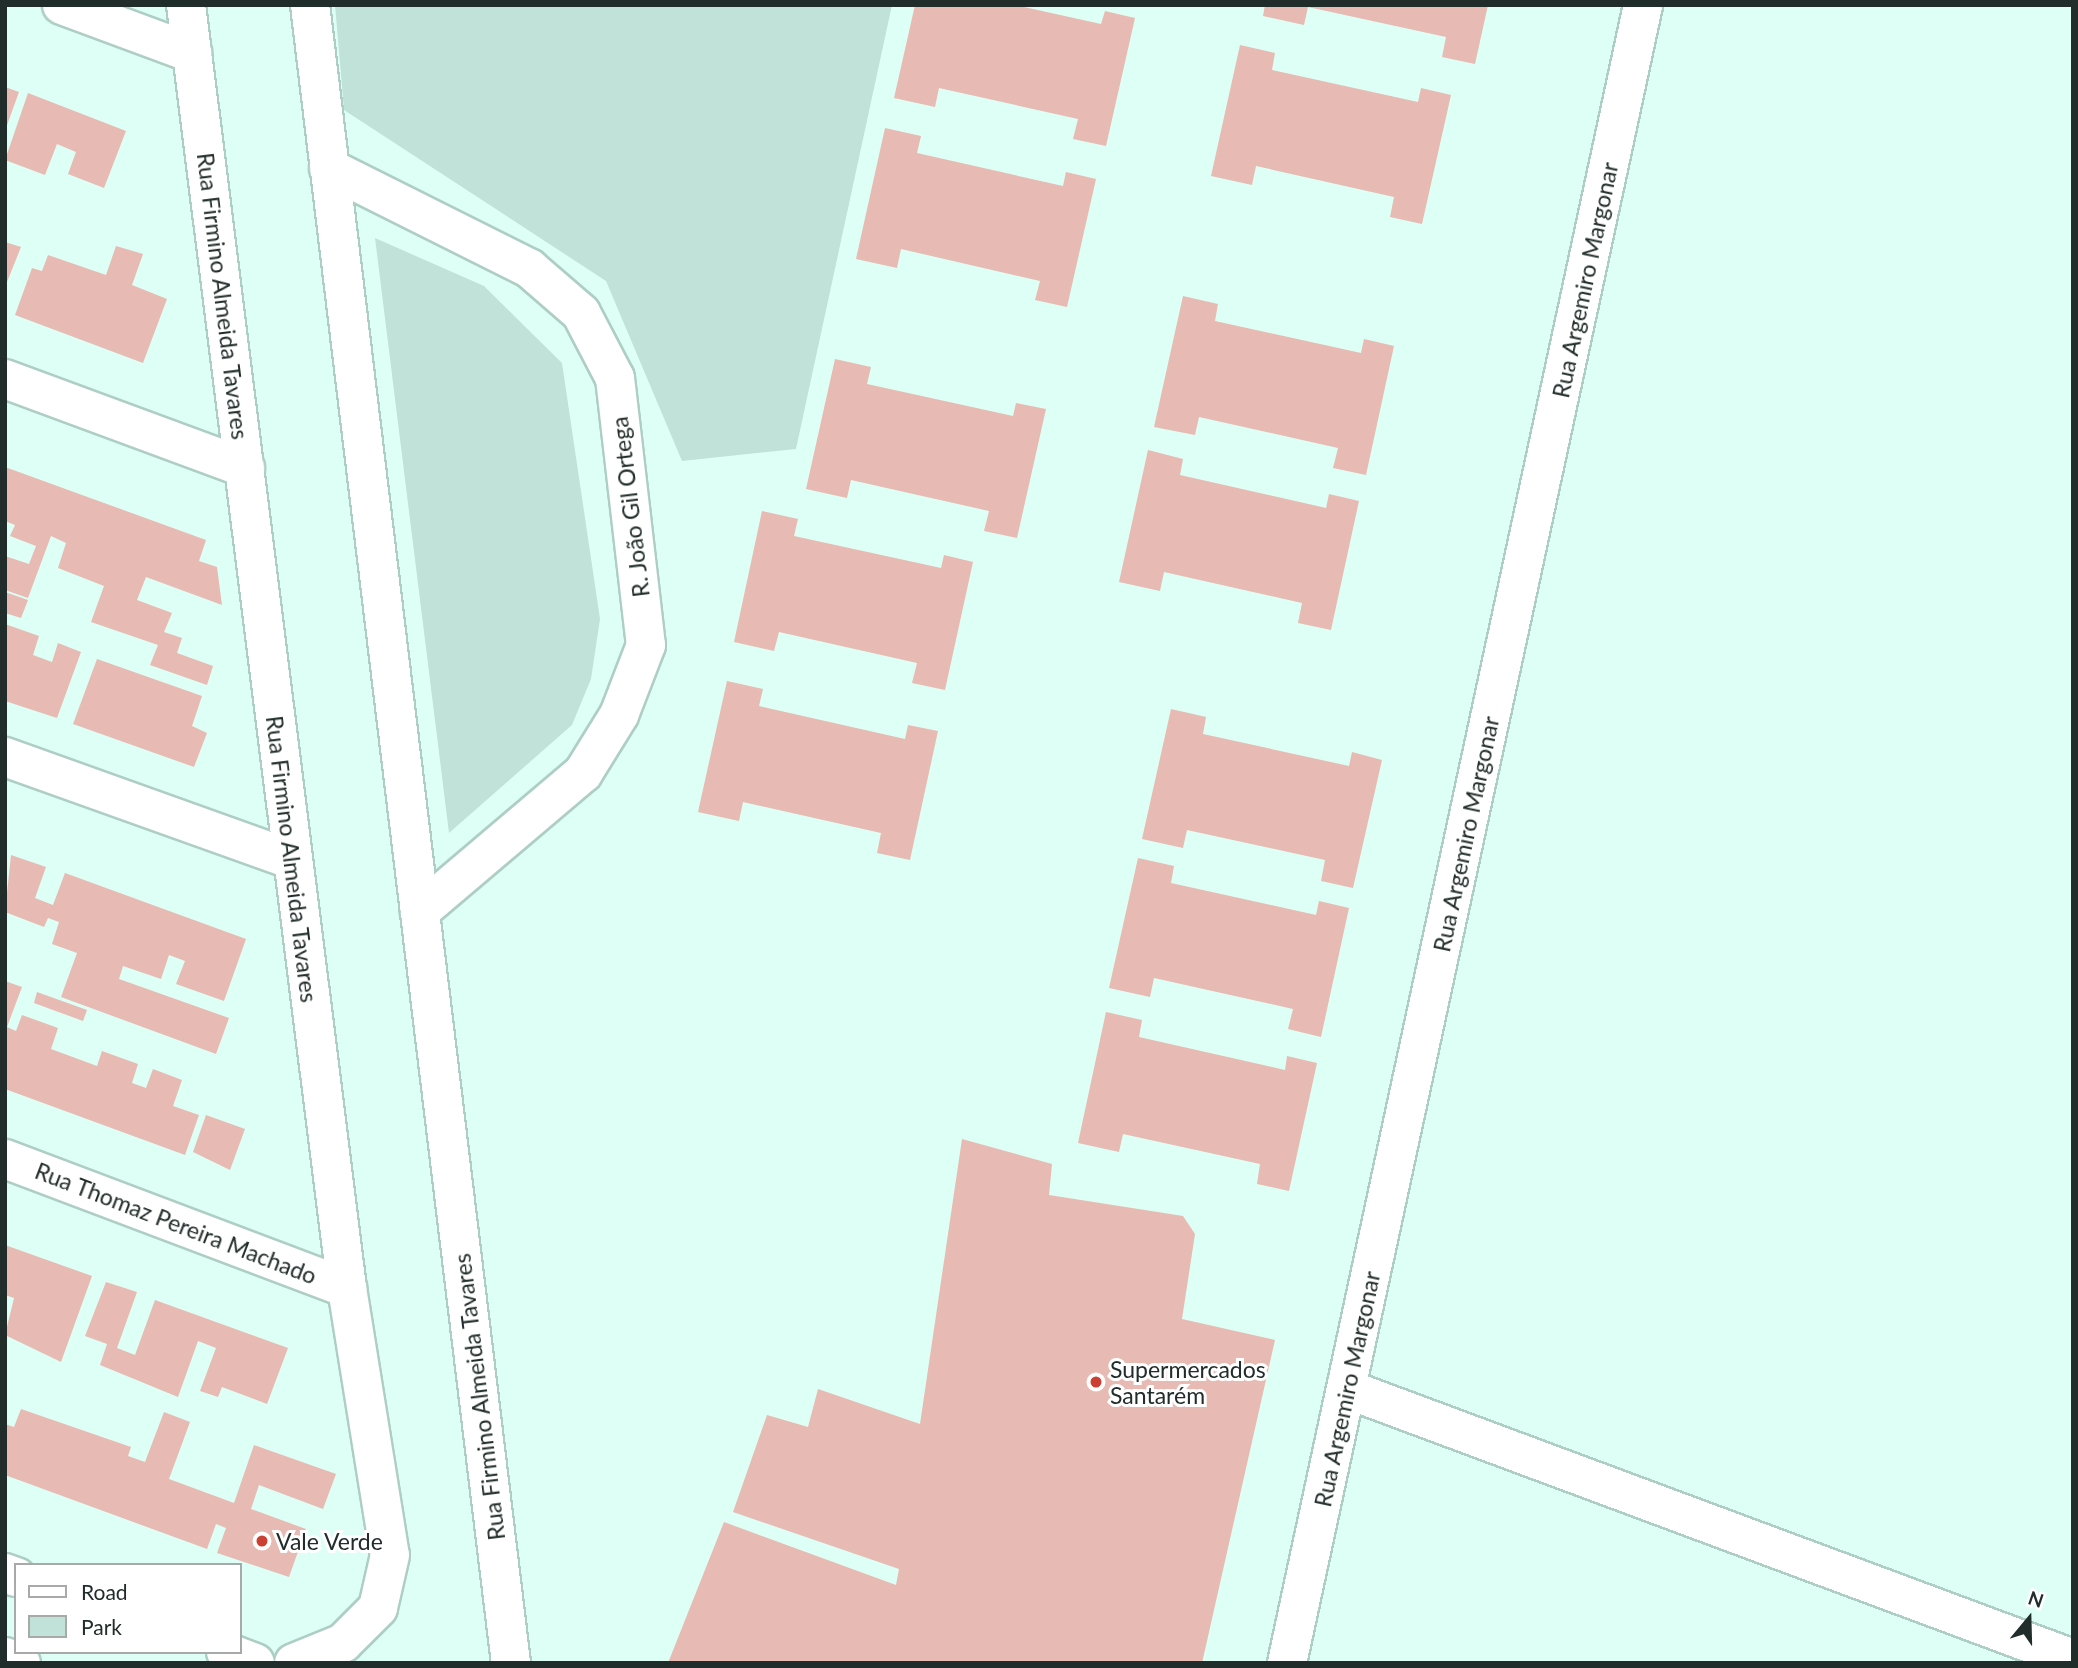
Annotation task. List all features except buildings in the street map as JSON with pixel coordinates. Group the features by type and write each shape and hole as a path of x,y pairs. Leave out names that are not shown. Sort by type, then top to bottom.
{"street":[{"path":"62,5 192,53"},
{"name":"Rua Firmino Almeida Tavares","path":"186,5 347,1288 390,1555 378,1608 343,1643 294,1663"},
{"name":"Rua Firmino Almeida Tavares","path":"310,5 511,1663"},
{"name":"Rua Argemiro Margonar","path":"1287,1663 1643,5"},
{"name":"R. João Gil Ortega","path":"329,168 530,268 581,313 615,378 646,645 618,715 583,773 420,911"},
{"path":"5,379 245,468"},
{"path":"5,757 292,860"},
{"name":"Rua Thomaz Pereira Machado","path":"5,1159 347,1288"},
{"path":"1347,1389 2073,1659"},
{"path":"231,1654 255,1663"},
{"path":"5,1657 22,1663"}],"green space":[{"path":"335,5 892,5 796,449 682,461 606,281 344,110"},
{"path":"375,238 484,286 562,363 600,619 591,679 572,725 449,833"}],"place":[{"name":"Supermercados Santarém","path":"1096,1382"},
{"name":"Vale Verde","path":"262,1541"}]}
